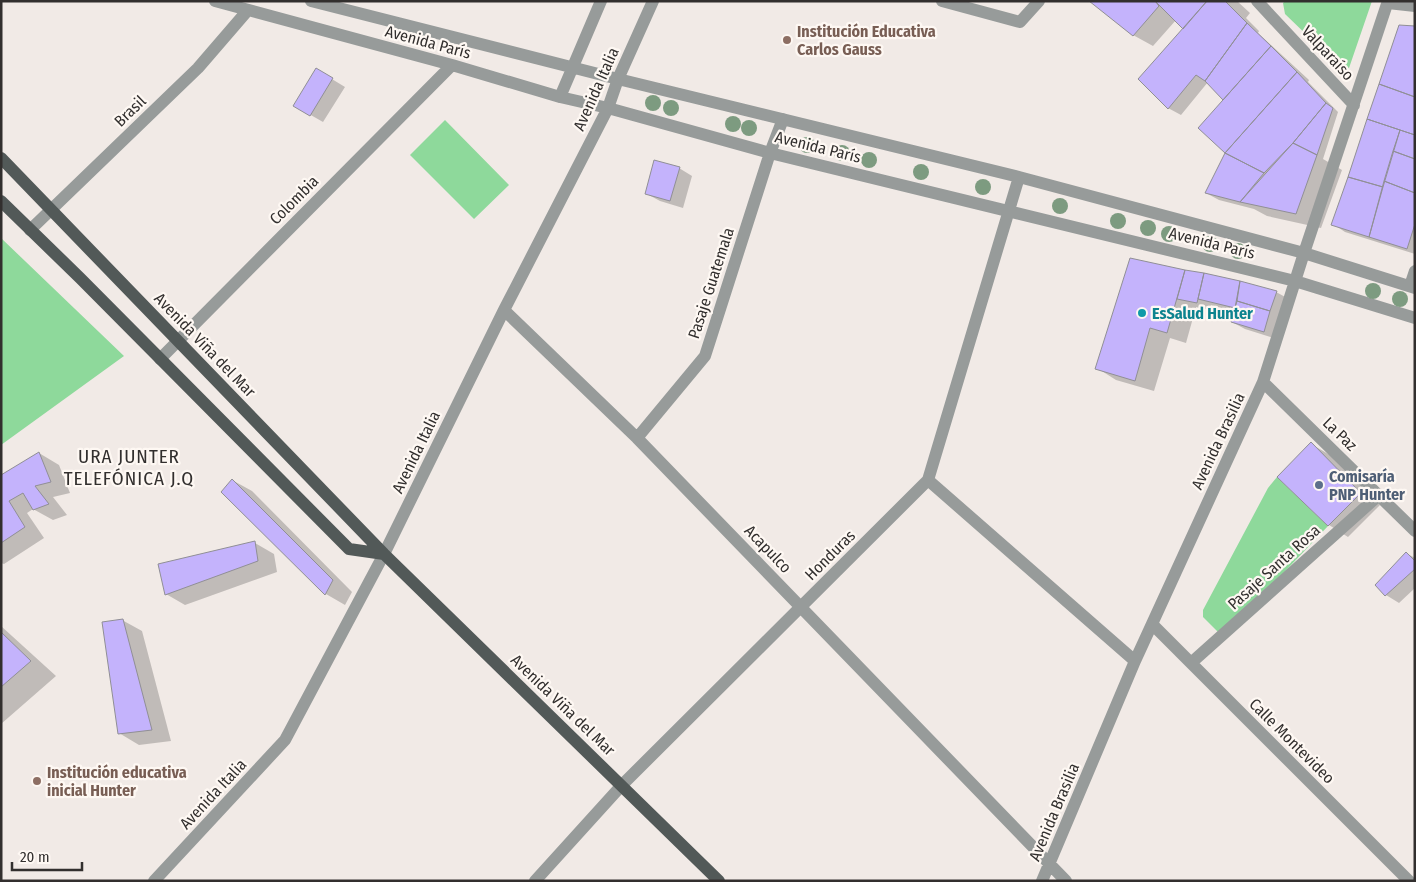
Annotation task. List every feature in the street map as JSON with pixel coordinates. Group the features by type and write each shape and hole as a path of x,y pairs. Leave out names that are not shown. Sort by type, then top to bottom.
{"main road":[{"name":"Avenida Viña del Mar","path":"1,158 384,554 719,881"},
{"path":"1,201 349,549 384,554"}],"street":[{"name":"Avenida París","path":"215,1 770,153 1295,281 1415,318"},
{"name":"Avenida París","path":"311,1 343,5 618,79 1019,176 1304,252 1412,287"},
{"name":"Avenida Italia","path":"560,97 601,1"},
{"name":"Avenida Italia","path":"154,881 285,740 384,554 504,310 608,108 618,79 653,1"},
{"path":"942,1 1020,22 1039,1"},
{"name":"Valparaíso","path":"1261,2 1354,105"},
{"path":"1388,2 1415,6"},
{"name":"Avenida Brasilia","path":"1042,881 1135,661 1263,382 1304,252 1388,2"},
{"name":"Brasil","path":"30,230 198,68 248,10"},
{"name":"Colombia","path":"160,359 452,65"},
{"name":"Pasaje Guatemala","path":"636,438 705,356 770,153 783,119"},
{"name":"Honduras","path":"535,881 622,785 928,480 1019,176"},
{"path":"1412,287 1415,271"},
{"name":"Acapulco","path":"504,310 636,438 802,606 1066,881"},
{"name":"La Paz","path":"1263,382 1415,531"},
{"path":"928,480 1135,661"},
{"name":"Pasaje Santa Rosa","path":"1191,663 1380,496"},
{"name":"Calle Montevideo","path":"1152,624 1409,881"}],"green space":[{"path":"1285,1 1372,1 1349,68 1343,70 1285,14 1283,3"},
{"path":"445,120 509,185 474,219 410,155"},
{"path":"1,238 124,356 1,445"},
{"path":"1277,477 1328,526 1223,637 1203,617 1203,610 1268,488"}],"building":[{"path":"1089,1 1155,1 1159,6 1133,36"},
{"path":"1155,1 1207,1 1183,29"},
{"path":"1207,1 1225,1 1247,23 1205,81 1196,75 1168,109 1138,79"},
{"path":"1247,23 1271,46 1223,100 1205,81"},
{"path":"1399,25 1415,26 1415,97 1379,84"},
{"path":"1271,46 1297,72 1225,153 1198,128"},
{"path":"316,68 333,78 310,116 293,106"},
{"path":"1297,72 1326,103 1293,143 1264,173 1225,153"},
{"path":"1379,84 1415,97 1415,135 1367,119"},
{"path":"1326,103 1333,108 1317,155 1293,143"},
{"path":"1367,119 1400,130 1383,187 1348,177"},
{"path":"1400,130 1415,135 1415,159 1393,151"},
{"path":"1293,143 1317,155 1296,214 1240,202"},
{"path":"1393,151 1415,159 1415,193 1384,181"},
{"path":"1225,153 1264,173 1240,202 1205,193"},
{"path":"654,160 680,167 670,201 645,194"},
{"path":"1348,177 1383,187 1369,237 1331,225"},
{"path":"1384,181 1415,193 1415,224 1407,249 1369,237"},
{"name":"EsSalud Hunter","path":"1130,258 1185,270 1167,333 1150,328 1135,381 1095,369"},
{"path":"1185,270 1204,273 1197,303 1177,299"},
{"path":"1204,273 1240,281 1235,308 1198,299"},
{"path":"1240,281 1277,291 1270,311 1237,301"},
{"path":"1237,301 1270,311 1264,332 1231,322"},
{"name":"Comisaría PNP Hunter","path":"1311,442 1361,493 1328,526 1277,477"},
{"path":"39,452 51,482 35,486 49,504 33,510 23,493 9,501 25,527 1,543 1,475"},
{"path":"232,479 333,580 325,595 221,492"},
{"path":"255,541 258,561 165,595 158,564"},
{"path":"1406,552 1415,561 1415,569 1385,596 1375,585"},
{"path":"123,619 152,730 118,734 102,622"},
{"path":"1,632 31,661 1,687"}],"place":[{"name":"Institución Educativa Carlos Gauss","path":"787,40"},
{"name":"EsSalud Hunter","path":"1142,313"},
{"name":"Comisaría PNP Hunter","path":"1319,485"},
{"name":"Institución educativa inicial Hunter","path":"37,781"}],"district":[{"name":"URA JUNTER TELEFÓNICA J.Q","path":"129,467"}]}
